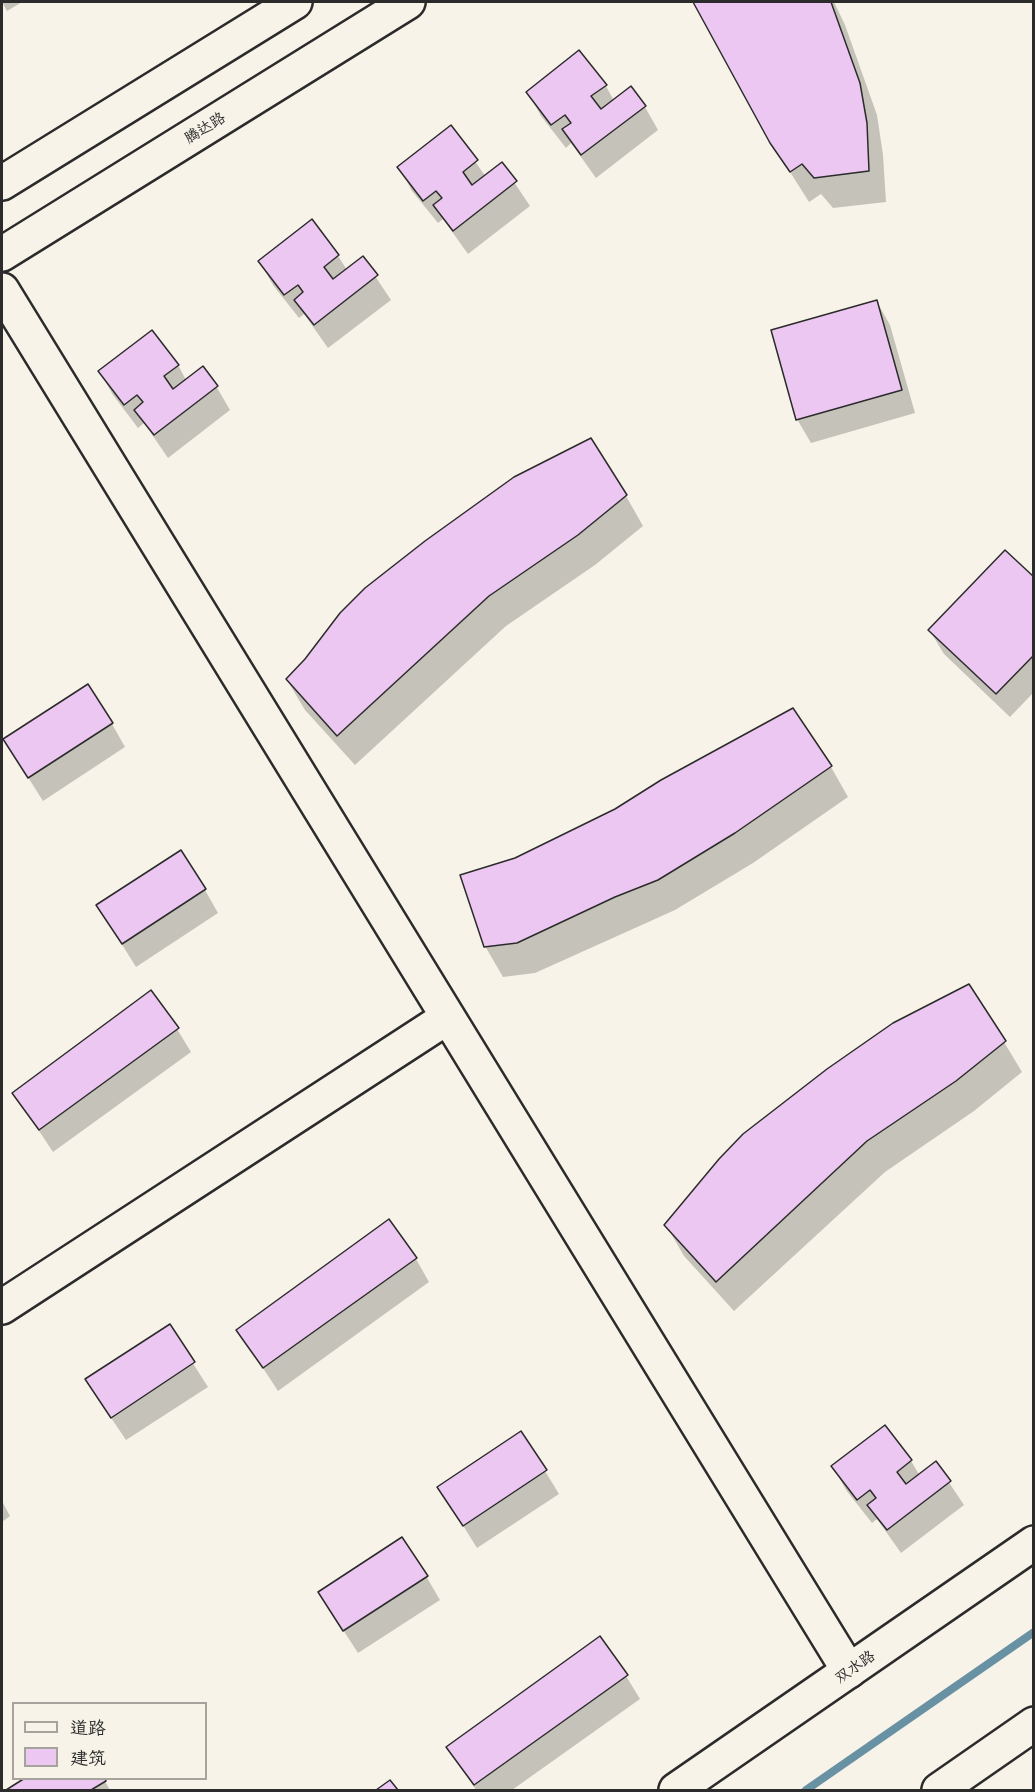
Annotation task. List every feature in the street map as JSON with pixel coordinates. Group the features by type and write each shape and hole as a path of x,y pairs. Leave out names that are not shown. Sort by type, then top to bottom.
{"street":[{"path":"2,183 295,2"},
{"name":"腾达路","path":"2,254 408,2"},
{"path":"2,290 849,1671"},
{"path":"2,1307 448,1017"},
{"name":"双水路","path":"676,1791 1034,1544"},
{"path":"951,1787 1034,1724"}],"building":[{"path":"693,2 831,2 860,83 867,123 869,171 814,178 802,164 790,172 770,143"},
{"path":"579,50 607,85 591,96 601,109 631,86 646,106 581,155 562,129 571,123 565,115 551,125 526,92"},
{"path":"451,125 478,160 463,172 472,185 502,162 517,181 453,231 433,205 442,198 436,191 423,201 397,167"},
{"path":"312,219 339,255 324,267 333,279 363,256 378,275 314,325 294,300 303,292 298,285 284,295 258,261"},
{"path":"877,300 902,390 796,420 771,330"},
{"path":"152,330 179,365 164,376 173,389 203,366 218,386 154,435 134,410 143,402 137,395 124,405 98,371"},
{"path":"591,438 627,495 578,535 489,596 337,736 286,679 305,659 340,613 365,588 425,541 514,477"},
{"path":"1005,550 1034,577 1034,655 996,694 928,630"},
{"path":"88,684 113,723 28,778 3,739"},
{"path":"793,708 832,766 735,833 658,880 615,897 517,943 484,947 460,875 515,858 615,809 661,780"},
{"path":"181,850 206,889 122,944 96,905"},
{"path":"969,984 1006,1041 956,1081 867,1141 716,1282 664,1225 719,1159 743,1134 827,1069 893,1023"},
{"path":"151,990 179,1028 39,1130 12,1093"},
{"path":"389,1219 417,1258 263,1368 236,1330"},
{"path":"170,1324 195,1362 111,1418 85,1379"},
{"path":"885,1425 912,1460 897,1472 906,1484 936,1461 951,1481 887,1530 867,1505 876,1498 870,1490 857,1500 831,1466"},
{"path":"521,1431 547,1470 463,1526 437,1487"},
{"path":"402,1537 428,1576 343,1631 318,1592"},
{"path":"600,1636 628,1675 474,1785 446,1747"},
{"path":"22,1780 106,1781 91,1790 6,1790"},
{"path":"390,1780 398,1790 376,1790"}],"waterway":[{"path":"806,1790 1034,1632"}]}
